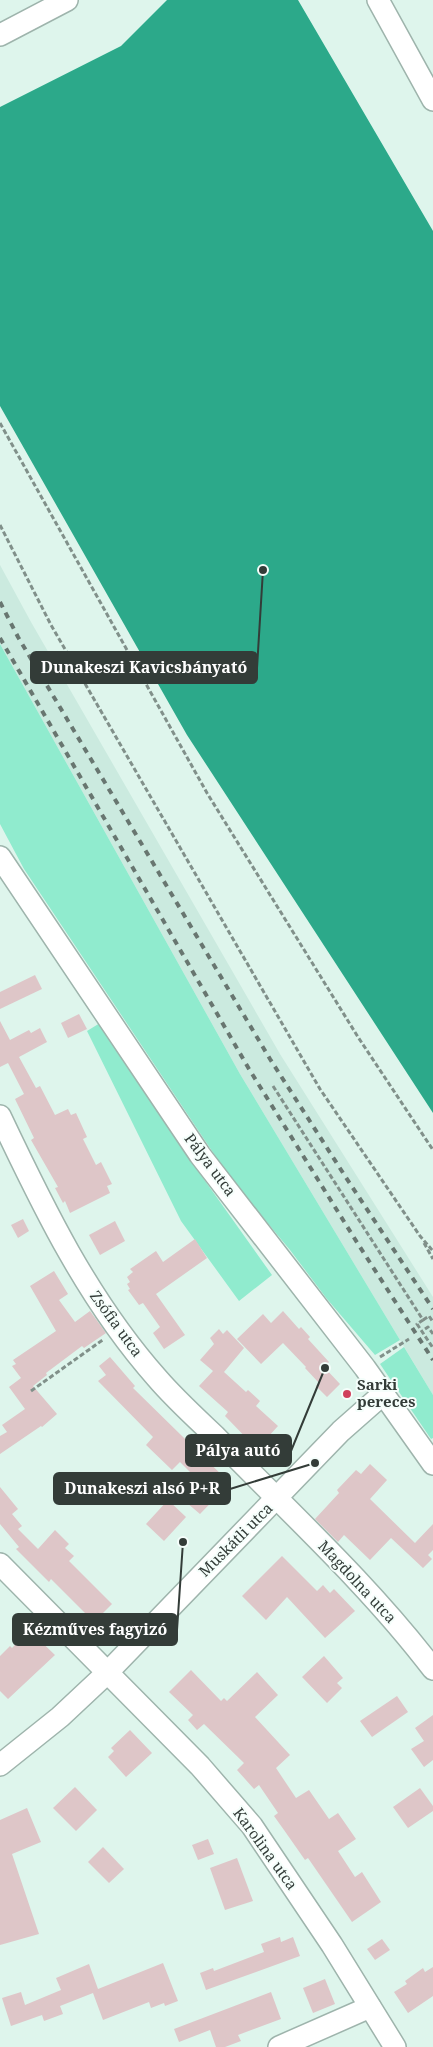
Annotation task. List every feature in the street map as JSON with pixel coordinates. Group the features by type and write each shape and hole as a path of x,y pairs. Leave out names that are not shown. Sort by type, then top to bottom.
{"street":[{"path":"0,35 67,0"},
{"path":"378,0 433,100"},
{"name":"Pálya utca","path":"2,866 200,1154 365,1368 433,1464"},
{"name":"Zsófia utca","path":"0,1116 42,1204 68,1252 118,1329 157,1378 276,1499"},
{"name":"Muskátli utca","path":"0,1765 60,1717 106,1673 341,1431 383,1394"},
{"name":"Magdolna utca","path":"276,1499 358,1580 433,1669"},
{"name":"Karolina utca","path":"0,1564 200,1766 252,1826 395,2047"},
{"path":"280,2047 370,2007"}],"path":[{"path":"0,423 207,793 358,1037 433,1150"},
{"path":"0,525 56,633 320,1089 420,1236 433,1259"},
{"path":"273,1086 423,1320"},
{"path":"420,1236 433,1251"},
{"path":"433,1322 429,1316 417,1324 433,1348"},
{"path":"425,1329 428,1327 433,1334"},
{"path":"31,1391 118,1329"},
{"path":"387,1353 409,1339"}],"shaded area":[{"path":"167,0 298,0 433,231 433,1113 187,735 0,406 0,107 121,46"},
{"path":"0,565 280,1054 433,1297 433,1395 240,1074 0,644"},
{"path":"0,644 240,1074 400,1340 375,1355 327,1299 290,1250 230,1178 24,869 0,824"},
{"path":"100,1023 181,1147 272,1275 239,1301 181,1221 87,1031"},
{"path":"404,1347 433,1395 433,1438 431,1439 380,1364"}],"building":[{"path":"35,975 42,989 0,1009 0,992"},
{"path":"79,1014 87,1029 68,1038 61,1023"},
{"path":"0,1021 10,1040 29,1030 31,1033 40,1028 47,1042 19,1057 36,1088 40,1086 55,1115 68,1109 71,1115 76,1113 87,1137 83,1139 96,1165 101,1162 112,1184 107,1186 110,1193 70,1213 65,1201 63,1203 55,1188 58,1187 31,1140 34,1138 15,1099 24,1094 8,1063 0,1067"},
{"path":"23,1219 29,1231 18,1238 11,1225"},
{"path":"115,1221 125,1241 100,1255 89,1235"},
{"path":"195,1239 207,1258 156,1294 185,1335 164,1349 153,1333 160,1327 143,1303 139,1305 128,1290 130,1289 127,1284 130,1282 127,1277 133,1272 130,1269 156,1251 163,1262"},
{"path":"54,1271 68,1294 59,1300 75,1322 90,1311 106,1333 84,1348 82,1346 46,1373 47,1375 33,1386 57,1414 42,1427 0,1454 0,1436 7,1432 2,1425 25,1409 9,1387 21,1378 12,1366 16,1364 13,1360 56,1331 30,1286"},
{"path":"283,1311 299,1329 301,1327 310,1337 308,1339 329,1362 324,1367 340,1384 327,1397 316,1386 319,1383 306,1367 283,1343 261,1364 237,1339 263,1314 271,1323"},
{"path":"219,1329 223,1334 227,1330 244,1348 224,1372 246,1392 248,1390 260,1401 256,1406 278,1426 257,1449 225,1416 228,1412 199,1386 213,1371 200,1360 214,1344 210,1338"},
{"path":"110,1357 135,1386 133,1388 230,1483 200,1514 187,1503 204,1486 180,1462 172,1470 146,1445 153,1437 98,1381 106,1375 99,1366"},
{"path":"370,1464 387,1480 370,1499 415,1543 433,1524 433,1550 428,1555 432,1559 423,1568 391,1538 370,1560 344,1535 338,1542 315,1519 339,1493 337,1490 356,1470 361,1474"},
{"path":"121,1472 132,1482 119,1496 108,1486"},
{"path":"0,1487 18,1509 12,1514 22,1526 18,1529 38,1549 55,1530 69,1544 65,1548 74,1556 69,1561 112,1604 94,1622 51,1579 49,1582 16,1549 19,1547 0,1524"},
{"path":"168,1500 186,1517 164,1541 146,1524"},
{"path":"282,1556 317,1591 323,1585 330,1593 334,1589 355,1611 325,1638 287,1597 266,1620 242,1596"},
{"path":"29,1630 55,1655 8,1699 0,1691 0,1656 10,1646 12,1648"},
{"path":"324,1656 343,1678 337,1683 342,1688 327,1703 302,1677"},
{"path":"191,1670 221,1701 224,1698 227,1701 257,1672 278,1695 255,1717 290,1755 276,1768 296,1798 309,1790 329,1819 338,1813 356,1839 338,1851 355,1877 362,1872 381,1902 352,1922 308,1858 305,1860 274,1816 278,1813 259,1785 254,1789 237,1770 244,1763 204,1724 197,1730 188,1720 193,1715 169,1692"},
{"path":"397,1696 408,1712 372,1737 360,1721"},
{"path":"433,1715 433,1760 424,1767 411,1749 424,1741 415,1728"},
{"path":"130,1730 152,1753 126,1777 108,1757 114,1751 111,1748"},
{"path":"75,1787 97,1810 76,1831 53,1808"},
{"path":"420,1788 433,1806 433,1811 408,1828 393,1807"},
{"path":"27,1808 41,1842 12,1854 39,1934 0,1945 0,1820"},
{"path":"208,1839 214,1854 198,1860 192,1845"},
{"path":"103,1847 124,1869 109,1883 88,1862"},
{"path":"237,1858 253,1901 225,1910 210,1868"},
{"path":"280,1937 281,1942 293,1937 300,1956 206,1990 200,1973 213,1968 214,1971 264,1952 261,1944"},
{"path":"382,1939 390,1950 375,1960 367,1949"},
{"path":"163,1963 178,2001 165,2006 164,2003 151,2008 149,2002 103,2020 93,1993 60,2006 63,2014 44,2021 42,2015 11,2026 2,1998 21,1992 25,2005 61,1990 56,1978 89,1964 98,1989"},
{"path":"433,1967 433,1996 408,2013 394,1992 407,1984 405,1981 423,1968 425,1972"},
{"path":"325,1979 335,2004 313,2013 303,1988"},
{"path":"271,1992 281,2019 238,2035 241,2041 225,2047 216,2047 210,2030 179,2042 174,2029"}],"railway":[{"path":"0,602 18,637 270,1059 433,1309"},
{"path":"0,638 249,1069 433,1360"}],"place":[{"name":"Dunakeszi Kavicsbányató","path":"263,570"},
{"name":"Pálya autó","path":"325,1368"},
{"name":"Sarki pereces","path":"347,1394"},
{"name":"Dunakeszi alsó P+R","path":"315,1463"},
{"name":"Kézműves fagyizó","path":"183,1542"}]}
